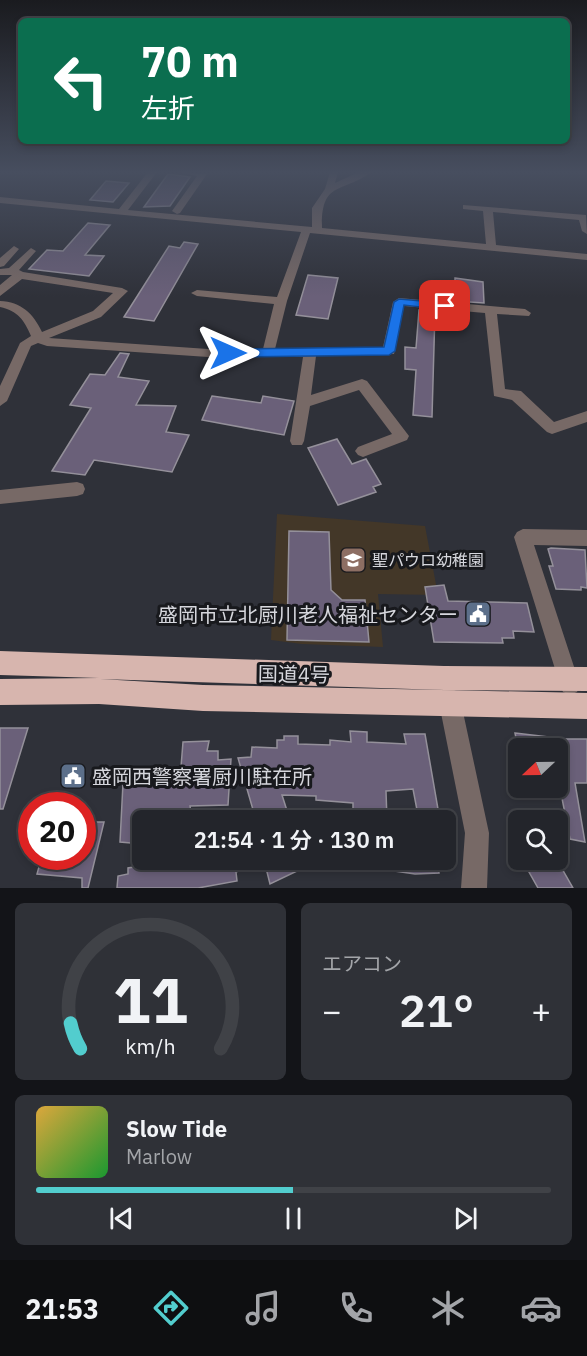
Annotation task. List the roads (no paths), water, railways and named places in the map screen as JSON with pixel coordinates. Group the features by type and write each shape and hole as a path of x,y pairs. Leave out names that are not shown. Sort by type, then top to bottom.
{"highway":[{"name":"国道4号","path":"0,663 444,678 578,679"},
{"name":"国道4号","path":"0,692 99,691 203,698 582,706"}],"street":[{"path":"136,213 587,257"},
{"path":"268,353 281,301 312,232 316,213"},
{"path":"488,213 491,248"},
{"path":"546,213 584,217 587,231"},
{"path":"0,264 14,249"},
{"path":"31,251 10,273 0,300 19,307 28,315 38,338 47,342 208,353 389,351 399,302 525,313"},
{"path":"0,400 4,380 26,343 96,314 122,291 10,273"},
{"path":"197,293 281,301"},
{"path":"491,311 499,393 516,395 552,428 587,416"},
{"path":"297,441 310,352"},
{"path":"303,403 362,384 402,436 363,451"},
{"path":"0,497 77,489"},
{"path":"582,706 578,679 523,537 587,538"},
{"path":"444,678 477,833 474,888"}],"place":[{"name":"聖パウロ幼稚園","path":"353,560"},
{"name":"盛岡市立北厨川老人福祉センター","path":"478,614"},
{"name":"盛岡西警察署厨川駐在所","path":"73,776"}]}
